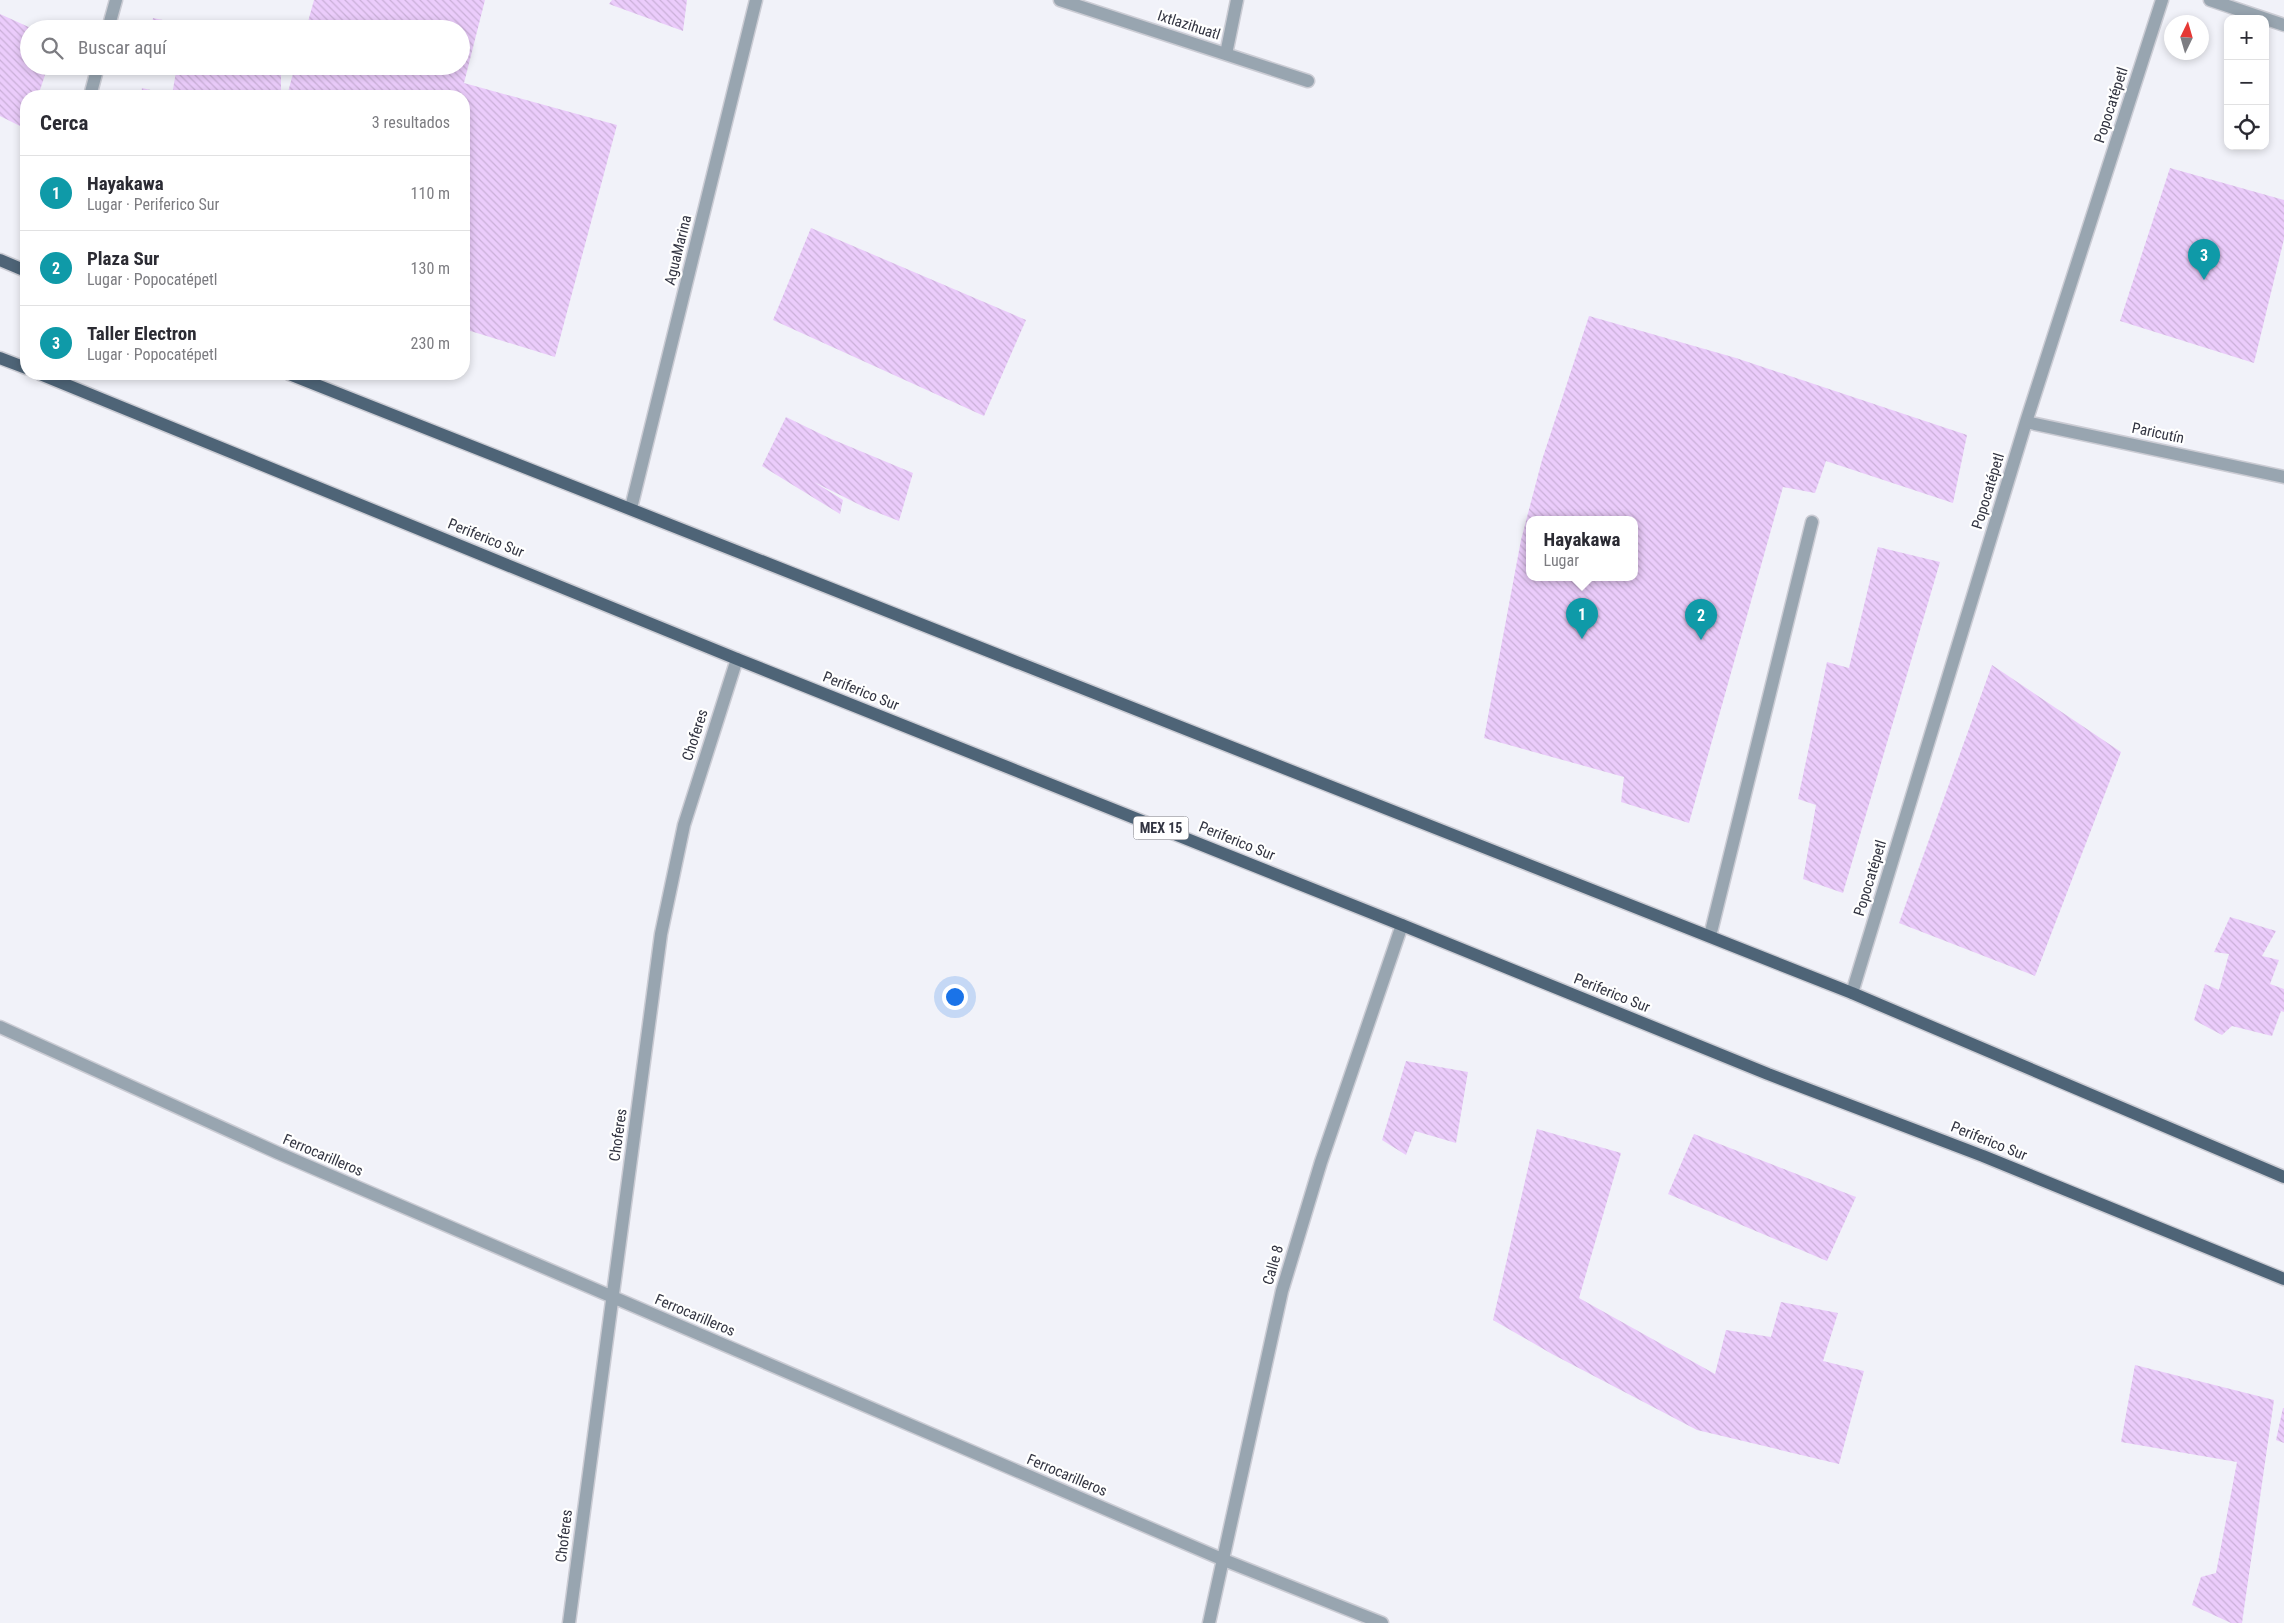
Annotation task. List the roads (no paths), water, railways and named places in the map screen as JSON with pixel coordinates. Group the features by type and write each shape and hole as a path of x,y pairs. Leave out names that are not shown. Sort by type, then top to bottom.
{"main road":[{"path":"0,260 20,268"},
{"path":"0,358 20,366"},
{"name":"Periferico Sur","path":"55,380 737,659 1402,925 1768,1074 1983,1156 2284,1279"},
{"path":"304,380 1852,993 2284,1177"}],"street":[{"path":"110,20 116,0"},
{"name":"AguaMarina","path":"631,508 756,0"},
{"name":"Ixtlazihuatl","path":"1060,0 1308,81"},
{"path":"1226,54 1237,0"},
{"name":"Popocatépetl","path":"1852,993 2026,422 2162,0"},
{"path":"2210,0 2284,25"},
{"path":"92,90 96,75"},
{"name":"Paricutín","path":"2026,422 2284,477"},
{"path":"1710,936 1812,522"},
{"name":"Choferes","path":"569,1623 661,934 684,825 737,659"},
{"name":"Calle 8","path":"1208,1623 1224,1560 1282,1290 1321,1162 1402,925"},
{"name":"Ferrocarilleros","path":"0,1027 278,1153 1224,1560 1382,1623"}],"place":[{"name":"Taller Electron","path":"2204,280"},
{"name":"Hayakawa","path":"1582,639"},
{"name":"Plaza Sur","path":"1701,640"}]}
